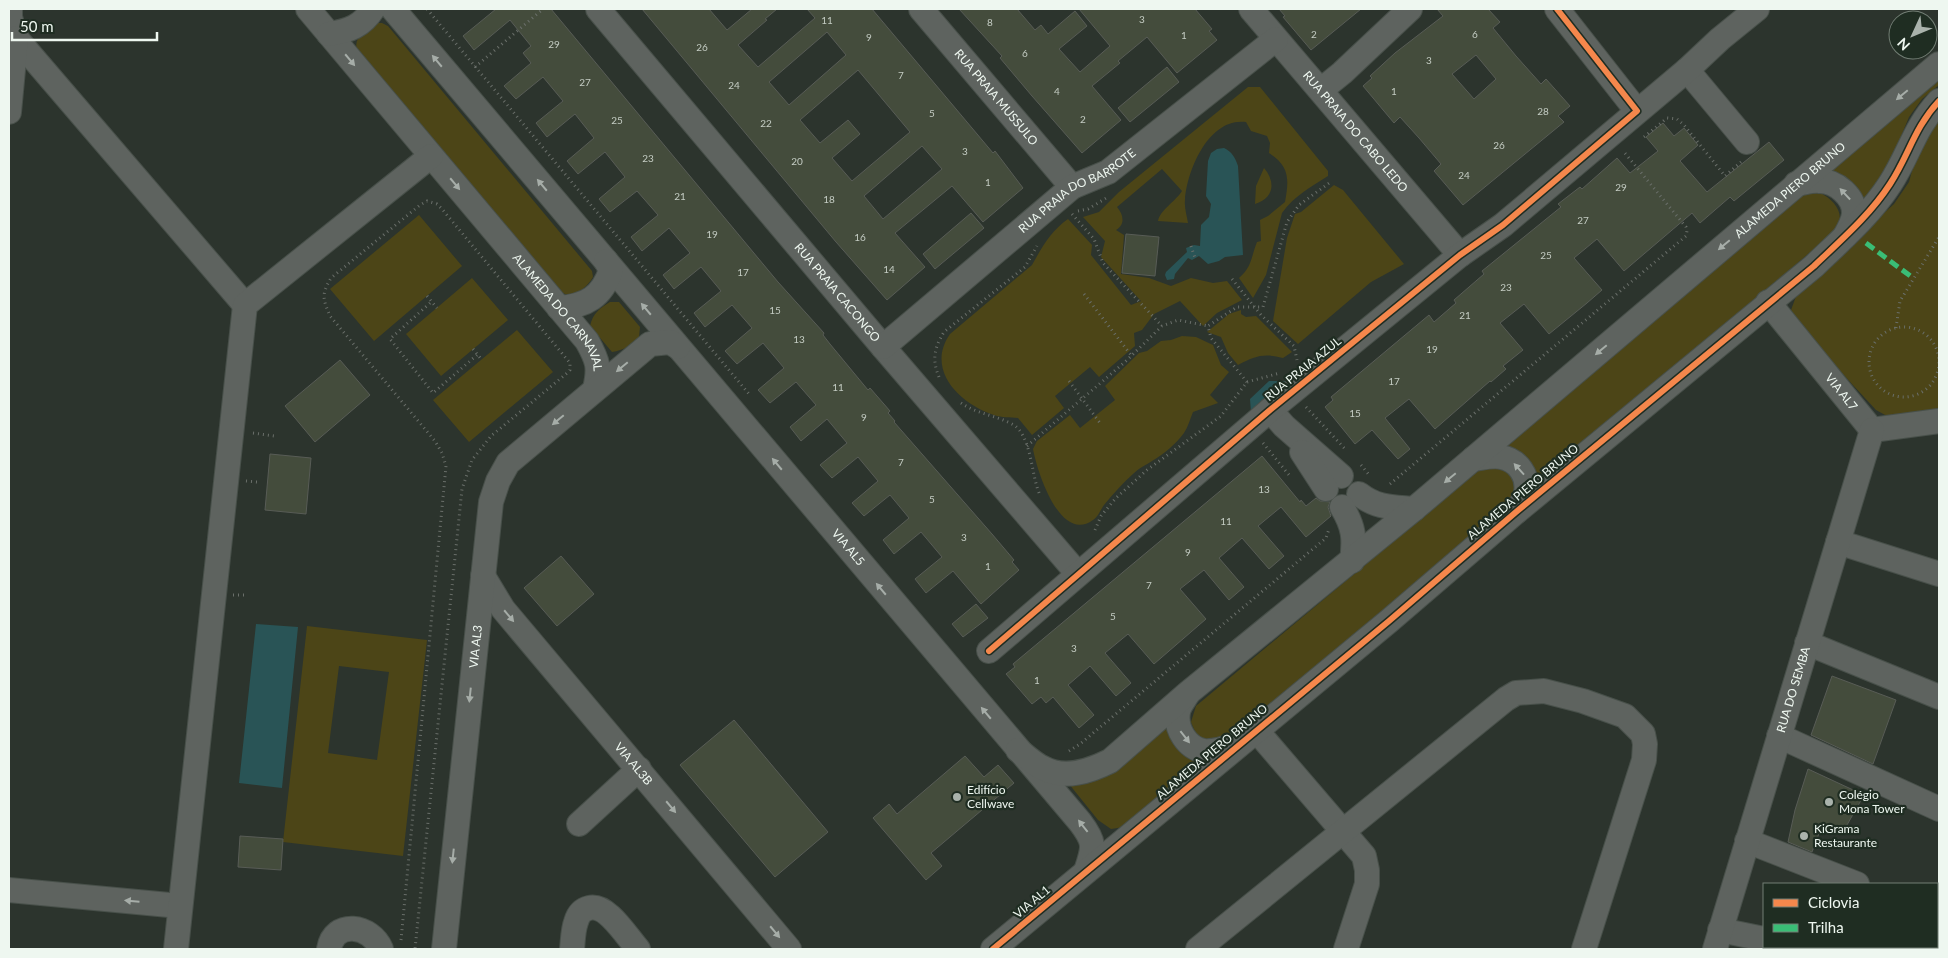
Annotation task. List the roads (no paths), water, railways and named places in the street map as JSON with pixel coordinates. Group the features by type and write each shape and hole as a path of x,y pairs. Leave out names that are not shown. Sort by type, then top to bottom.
{"street":[{"path":"9,112 16,38 10,17 10,9"},
{"name":"ALAMEDA DO CARNAVAL","path":"308,9 587,341 597,359 596,389"},
{"path":"329,34 356,27 373,9"},
{"path":"393,9 678,347"},
{"name":"RUA PRAIA CACONGO","path":"598,9 883,347 1078,574"},
{"name":"RUA PRAIA MUSSULO","path":"921,9 1072,187"},
{"name":"RUA PRAIA DO CABO LEDO","path":"1251,9 1460,255"},
{"path":"1321,90 1342,73 1410,9"},
{"path":"1557,9 1638,111"},
{"name":"RUA PRAIA AZUL","path":"988,650 1078,574 1277,418 1460,255 1624,138 1638,111 1757,9"},
{"path":"16,38 245,306"},
{"name":"RUA PRAIA DO BARROTE","path":"883,347 1072,187 1108,172 1276,39"},
{"name":"ALAMEDA PIERO BRUNO","path":"1018,750 1044,769 1068,775 1098,767 1110,761 1188,693 1414,509 1939,64"},
{"path":"1687,70 1747,150"},
{"name":"ALAMEDA PIERO BRUNO","path":"1086,871 1389,621 1516,512 1768,302 1814,266 1869,212 1892,182 1917,130 1939,100"},
{"path":"176,949 180,906 187,864 245,306 431,156"},
{"path":"1796,184 1819,180 1830,182 1842,190 1851,201 1854,211 1853,221 1844,238"},
{"path":"559,308 576,307 592,298 606,284 611,270 606,261"},
{"name":"VIA AL7","path":"1768,302 1872,430"},
{"name":"ALAMEDA DO CARNAVAL","path":"596,389 650,344 670,342 678,347"},
{"name":"VIA AL5","path":"678,347 1018,750"},
{"name":"VIA AL3","path":"444,949 491,502 498,480 508,463 596,389"},
{"path":"1277,418 1345,471"},
{"path":"1872,430 1939,421"},
{"name":"RUA DO SEMBA","path":"1718,940 1872,430"},
{"path":"1473,459 1499,456 1510,459 1524,473 1526,495 1516,512"},
{"path":"1352,561 1354,542 1350,520 1357,493 1370,503 1380,506 1414,509"},
{"path":"1838,542 1939,574"},
{"name":"VIA AL3B","path":"483,576 503,609 790,949"},
{"path":"1807,644 1939,696"},
{"path":"1198,949 1506,699 1516,693 1544,691 1583,701 1625,716 1642,734 1645,744 1644,760 1584,949"},
{"path":"1188,693 1178,711 1178,727 1186,741 1203,751 1222,750 1248,736 1344,831 1364,856 1368,870 1367,884 1346,949"},
{"path":"1779,736 1939,809"},
{"path":"1018,750 1090,835 1093,843 1092,854 1086,871"},
{"path":"579,824 639,769"},
{"path":"1747,841 1854,883"},
{"name":"VIA AL1","path":"993,949 1086,871"},
{"path":"9,890 180,906"},
{"path":"572,949 578,915 585,909 593,907 602,910 614,919 638,949"},
{"path":"329,949 335,934 342,930 354,929 372,936 380,949"},
{"path":"1718,940 1763,939"}],"water":[{"path":"1224,148 1233,155 1238,166 1243,255 1225,257 1208,264 1199,256 1192,260 1188,258 1175,274 1174,279 1167,280 1166,272 1187,252 1186,248 1194,245 1200,246 1201,225 1209,217 1211,204 1206,196 1208,161 1211,153 1217,149"},
{"path":"1269,381 1286,381 1251,412 1250,399"},
{"path":"256,624 298,627 282,788 239,783"}],"place":[{"name":"Edifício Cellwave","path":"957,797"},
{"name":"Colégio Mona Tower","path":"1829,802"},
{"name":"KiGrama Restaurante","path":"1804,836"}]}
